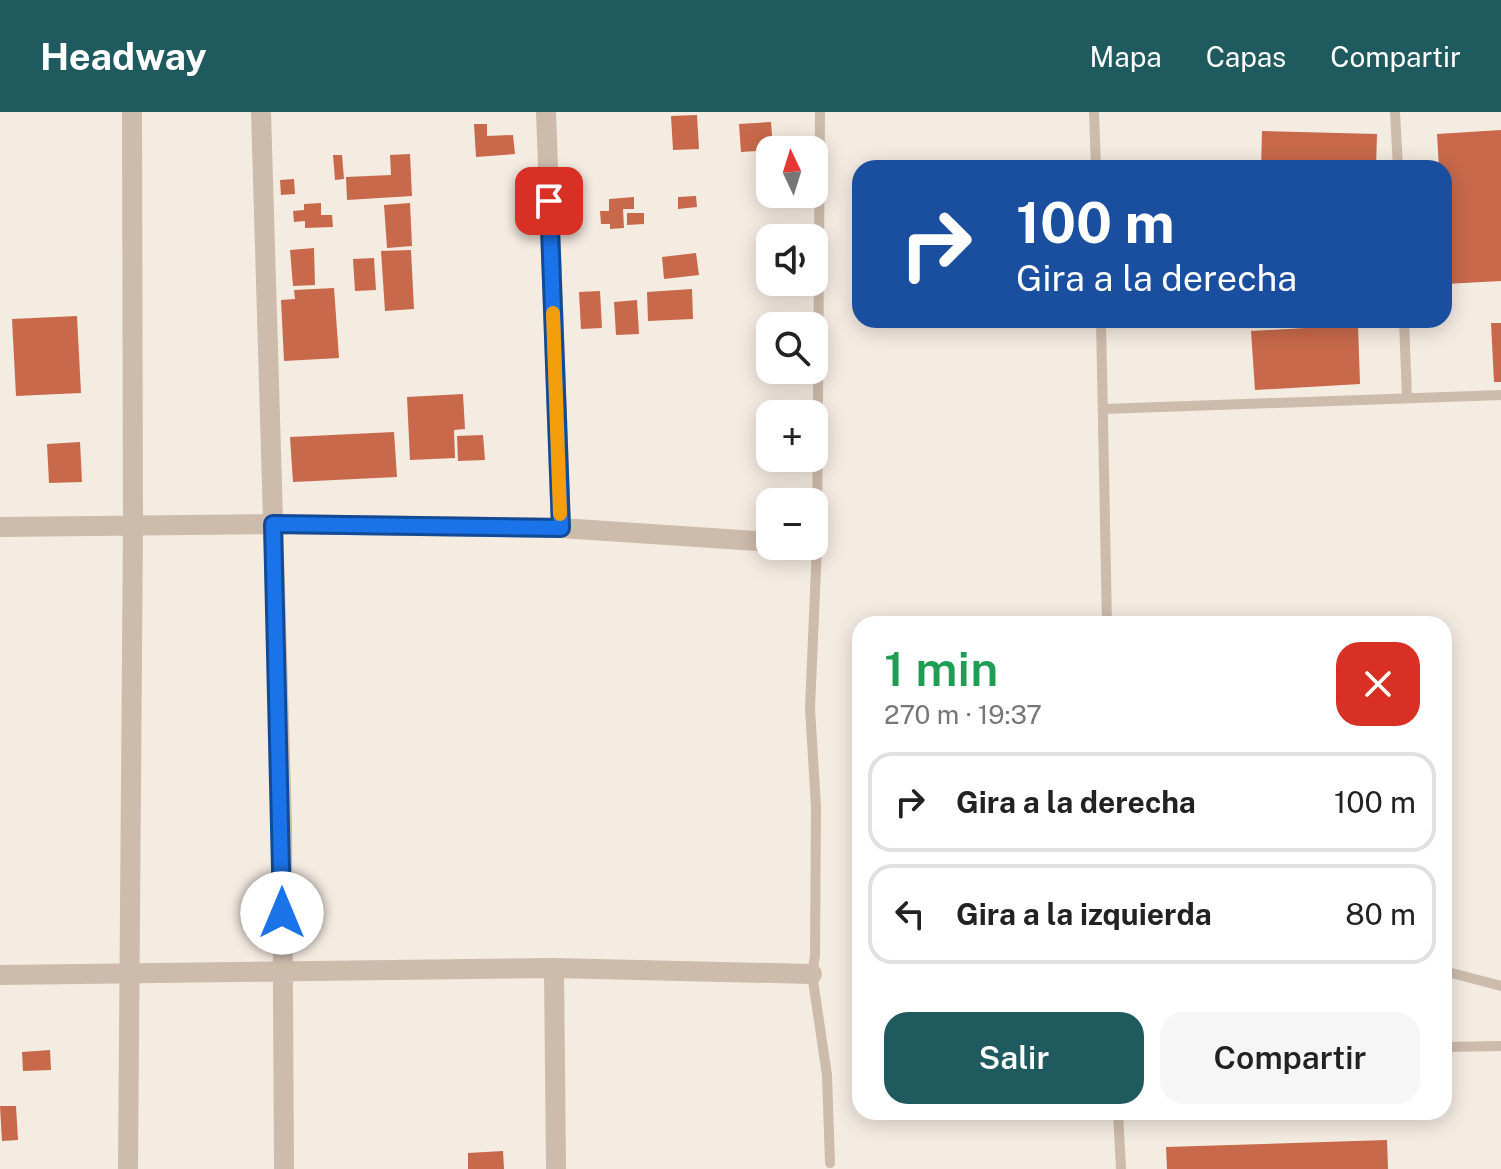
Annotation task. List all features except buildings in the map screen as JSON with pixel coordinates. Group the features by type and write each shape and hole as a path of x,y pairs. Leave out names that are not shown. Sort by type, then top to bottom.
{"street":[{"path":"128,1169 133,526 132,112"},
{"path":"261,112 282,825 284,1169"},
{"path":"546,112 561,528"},
{"path":"0,527 273,524 561,528 756,541"},
{"path":"554,968 556,1169"},
{"path":"0,975 554,968 812,974"}],"lane":[{"path":"816,488 820,112"},
{"path":"1094,112 1096,160"},
{"path":"1395,112 1398,160"},
{"path":"1101,328 1107,616"},
{"path":"1404,328 1407,398"},
{"path":"1104,409 1501,395"},
{"path":"815,560 810,708 816,807 815,956 812,974 827,1075 830,1163"},
{"path":"1452,973 1501,986"},
{"path":"1452,1047 1501,1046"},
{"path":"1118,1120 1121,1169"}],"slow traffic":[{"path":"553,313 560,514"}],"route":[{"path":"282,913 273,524 561,528 549,201"}]}
